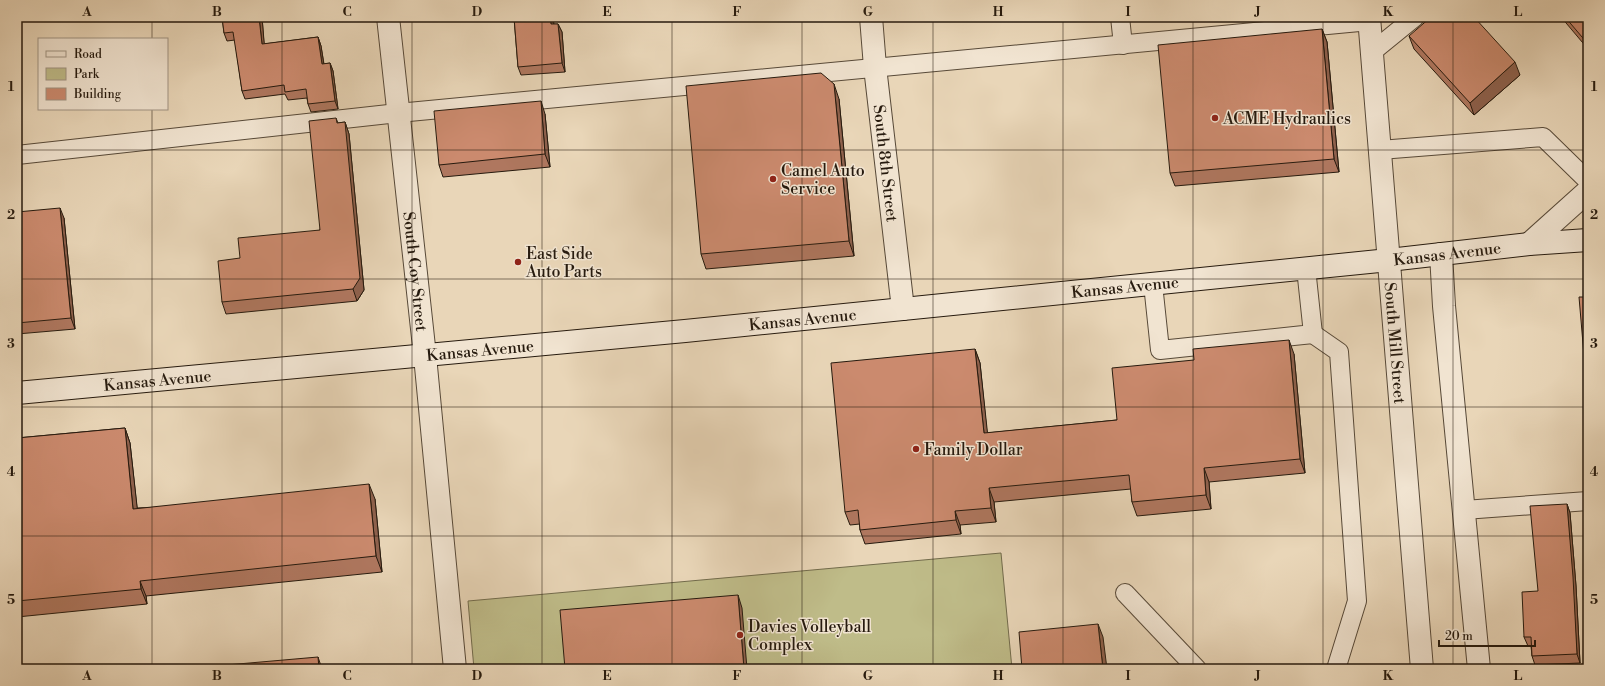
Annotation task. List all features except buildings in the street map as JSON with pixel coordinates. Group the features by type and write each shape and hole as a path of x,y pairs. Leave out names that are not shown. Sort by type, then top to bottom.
{"street":[{"name":"South Coy Street","path":"388,17 425,356 455,669"},
{"name":"South 8th Street","path":"871,17 875,67 903,309"},
{"name":"South Mill Street","path":"1370,19 1422,669"},
{"path":"1529,244 1588,191"},
{"name":"Kansas Avenue","path":"17,393 425,356 1153,284 1529,244 1588,240"},
{"path":"1441,254 1445,314 1479,669"}],"lane":[{"path":"1120,17 1123,45"},
{"path":"1372,52 1415,17"},
{"path":"17,155 398,113 875,67 1123,45 1370,19"},
{"path":"1380,150 1543,137 1588,181"},
{"path":"1306,268 1313,334"},
{"path":"1153,284 1160,350 1313,334 1339,352 1357,601 1336,669"},
{"path":"1464,510 1588,501"},
{"path":"1125,593 1197,669"}],"green space":[{"name":"Davies Volleyball Complex","path":"1001,553 1012,669 474,669 468,601"}],"place":[{"name":"ACME Hydraulics","path":"1215,118"},
{"name":"Camel Auto Service","path":"773,179"},
{"name":"East Side Auto Parts","path":"518,262"},
{"name":"Family Dollar","path":"916,449"},
{"name":"Davies Volleyball Complex","path":"740,635"}]}
